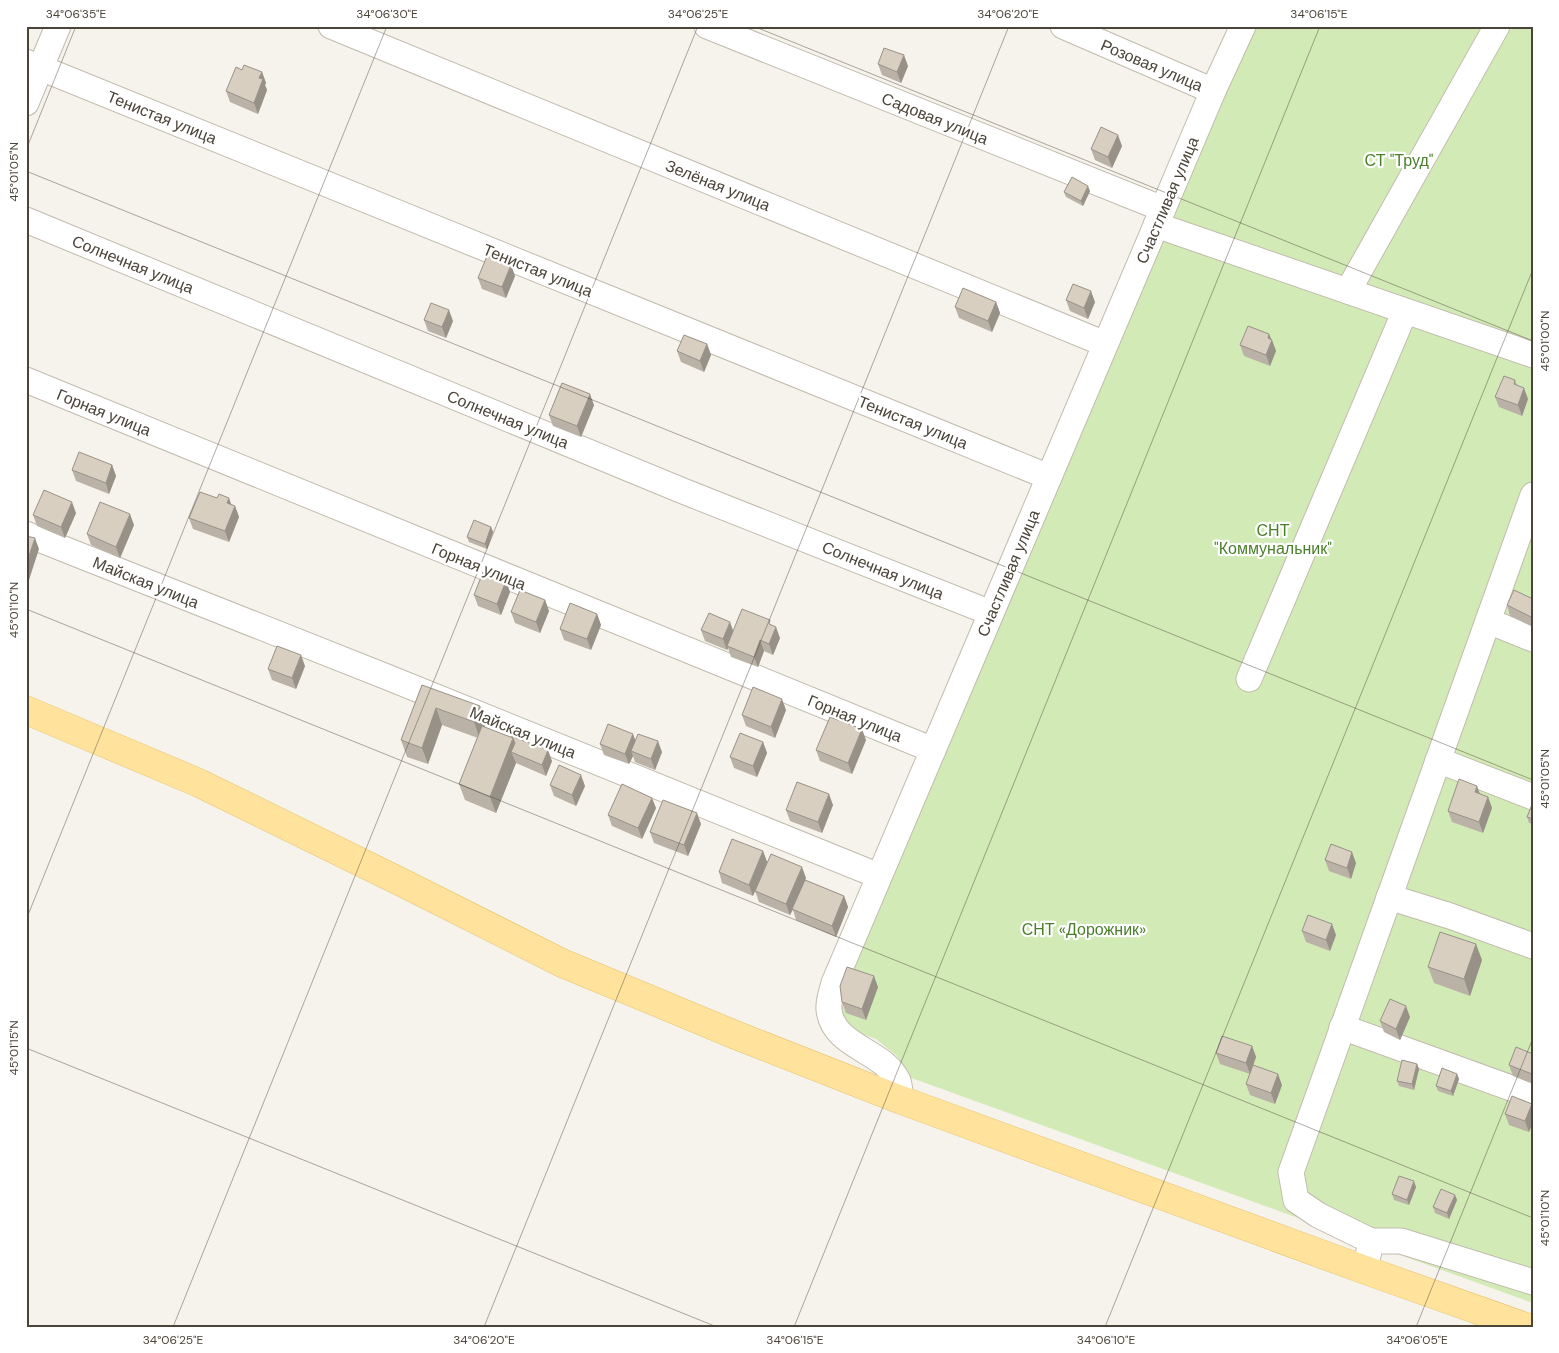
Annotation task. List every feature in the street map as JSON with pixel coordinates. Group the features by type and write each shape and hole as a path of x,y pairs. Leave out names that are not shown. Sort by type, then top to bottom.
{"main road":[{"path":"26,710 199,783 562,963 746,1040 902,1100 1526,1327"}],"street":[{"path":"26,103 33,65 58,26"},
{"name":"Зелёная улица","path":"331,26 1105,344"},
{"name":"Садовая улица","path":"707,26 1159,217 1348,291 1533,355"},
{"name":"Розовая улица","path":"1064,26 1213,91"},
{"name":"Счастливая улица","path":"902,1100 898,1081 888,1067 840,1034 832,1020 829,1008 834,982 1159,217 1243,26"},
{"path":"1348,291 1497,26"},
{"name":"Тенистая улица","path":"33,65 1049,477"},
{"name":"Солнечная улица","path":"26,220 684,491 991,613"},
{"path":"1249,679 1405,310"},
{"name":"Горная улица","path":"26,380 933,750"},
{"path":"1533,495 1291,1172 1296,1200 1318,1215 1371,1241 1402,1241 1533,1282"},
{"name":"Майская улица","path":"26,534 396,680 879,876"},
{"path":"1488,621 1533,639"},
{"path":"1438,760 1533,797"},
{"path":"1389,897 1450,916 1533,946"},
{"path":"1342,1028 1533,1096"},
{"path":"1365,1270 1371,1241"}],"green space":[{"name":"СТ \"Труд\"","path":"1253,26 1533,26 1533,350 1163,221"},
{"path":"1156,225 1533,355 1533,1303 906,1076 898,1057 876,1039 847,1028 835,1014"}],"building":[{"path":"884,48 904,55 897,72 878,64"},
{"path":"244,65 262,72 259,78 263,79 254,103 226,91 236,67 242,70"},
{"path":"1101,127 1118,135 1108,157 1091,149"},
{"path":"1072,177 1088,186 1081,201 1064,192"},
{"path":"487,256 511,265 502,287 478,278"},
{"path":"1073,284 1091,291 1084,308 1066,300"},
{"path":"963,288 996,302 988,321 955,307"},
{"path":"431,303 449,310 442,327 424,320"},
{"path":"1248,326 1269,334 1268,338 1272,340 1266,355 1240,345"},
{"path":"684,335 707,344 700,361 677,351"},
{"path":"1504,376 1515,380 1514,384 1524,388 1518,405 1495,397"},
{"path":"562,383 590,394 577,426 549,415"},
{"path":"79,452 112,465 106,483 72,470"},
{"path":"44,490 72,502 61,527 33,515"},
{"path":"200,492 217,498 219,494 229,498 227,503 235,506 225,531 189,518"},
{"path":"100,502 130,514 116,547 87,534"},
{"path":"474,520 491,527 485,544 467,537"},
{"path":"26,536 35,538 26,565"},
{"path":"483,572 506,581 497,604 474,595"},
{"path":"520,590 545,600 536,622 511,612"},
{"path":"1514,590 1533,599 1533,618 1507,605"},
{"path":"570,603 597,614 587,639 560,629"},
{"path":"742,609 770,620 769,624 776,627 769,644 760,640 754,657 727,646"},
{"path":"709,613 730,622 723,639 701,630"},
{"path":"277,646 301,655 292,678 268,669"},
{"path":"422,685 480,706 474,722 436,708 422,748 401,740"},
{"path":"753,687 782,699 771,727 742,715"},
{"path":"830,717 862,729 848,763 816,750"},
{"path":"608,724 633,734 625,754 600,744"},
{"path":"482,726 513,738 490,797 459,784"},
{"path":"740,733 763,742 753,766 730,757"},
{"path":"638,734 658,741 651,759 631,751"},
{"path":"511,736 548,750 542,765 511,752 515,743"},
{"path":"559,765 581,775 572,795 550,785"},
{"path":"1459,779 1477,786 1475,792 1488,797 1479,822 1448,811"},
{"path":"797,782 829,794 818,822 786,810"},
{"path":"622,784 652,798 638,828 608,815"},
{"path":"663,800 697,813 684,845 650,832"},
{"path":"1533,802 1533,819 1527,817"},
{"path":"732,839 763,851 749,885 719,872"},
{"path":"1331,844 1352,852 1347,868 1325,860"},
{"path":"771,854 802,867 786,904 755,891"},
{"path":"805,880 844,896 832,926 792,909"},
{"path":"1308,915 1332,924 1326,940 1302,931"},
{"path":"1440,932 1476,944 1464,979 1428,967"},
{"path":"847,967 874,976 862,1009 842,1002 840,986"},
{"path":"1390,999 1406,1006 1396,1029 1380,1021"},
{"path":"1222,1036 1252,1046 1246,1063 1216,1053"},
{"path":"1516,1047 1533,1054 1532,1074 1509,1065"},
{"path":"1402,1060 1417,1064 1412,1084 1397,1081"},
{"path":"1253,1065 1278,1074 1271,1093 1246,1084"},
{"path":"1442,1068 1457,1074 1451,1091 1436,1086"},
{"path":"1512,1096 1532,1104 1525,1121 1505,1114"},
{"path":"1399,1176 1414,1181 1407,1200 1392,1194"},
{"path":"1441,1189 1455,1195 1447,1213 1433,1207"}],"park label":[{"name":"СНТ \"Коммунальник\"","path":"1273,539"},
{"name":"СНТ «Дорожник»","path":"1084,929"}]}
